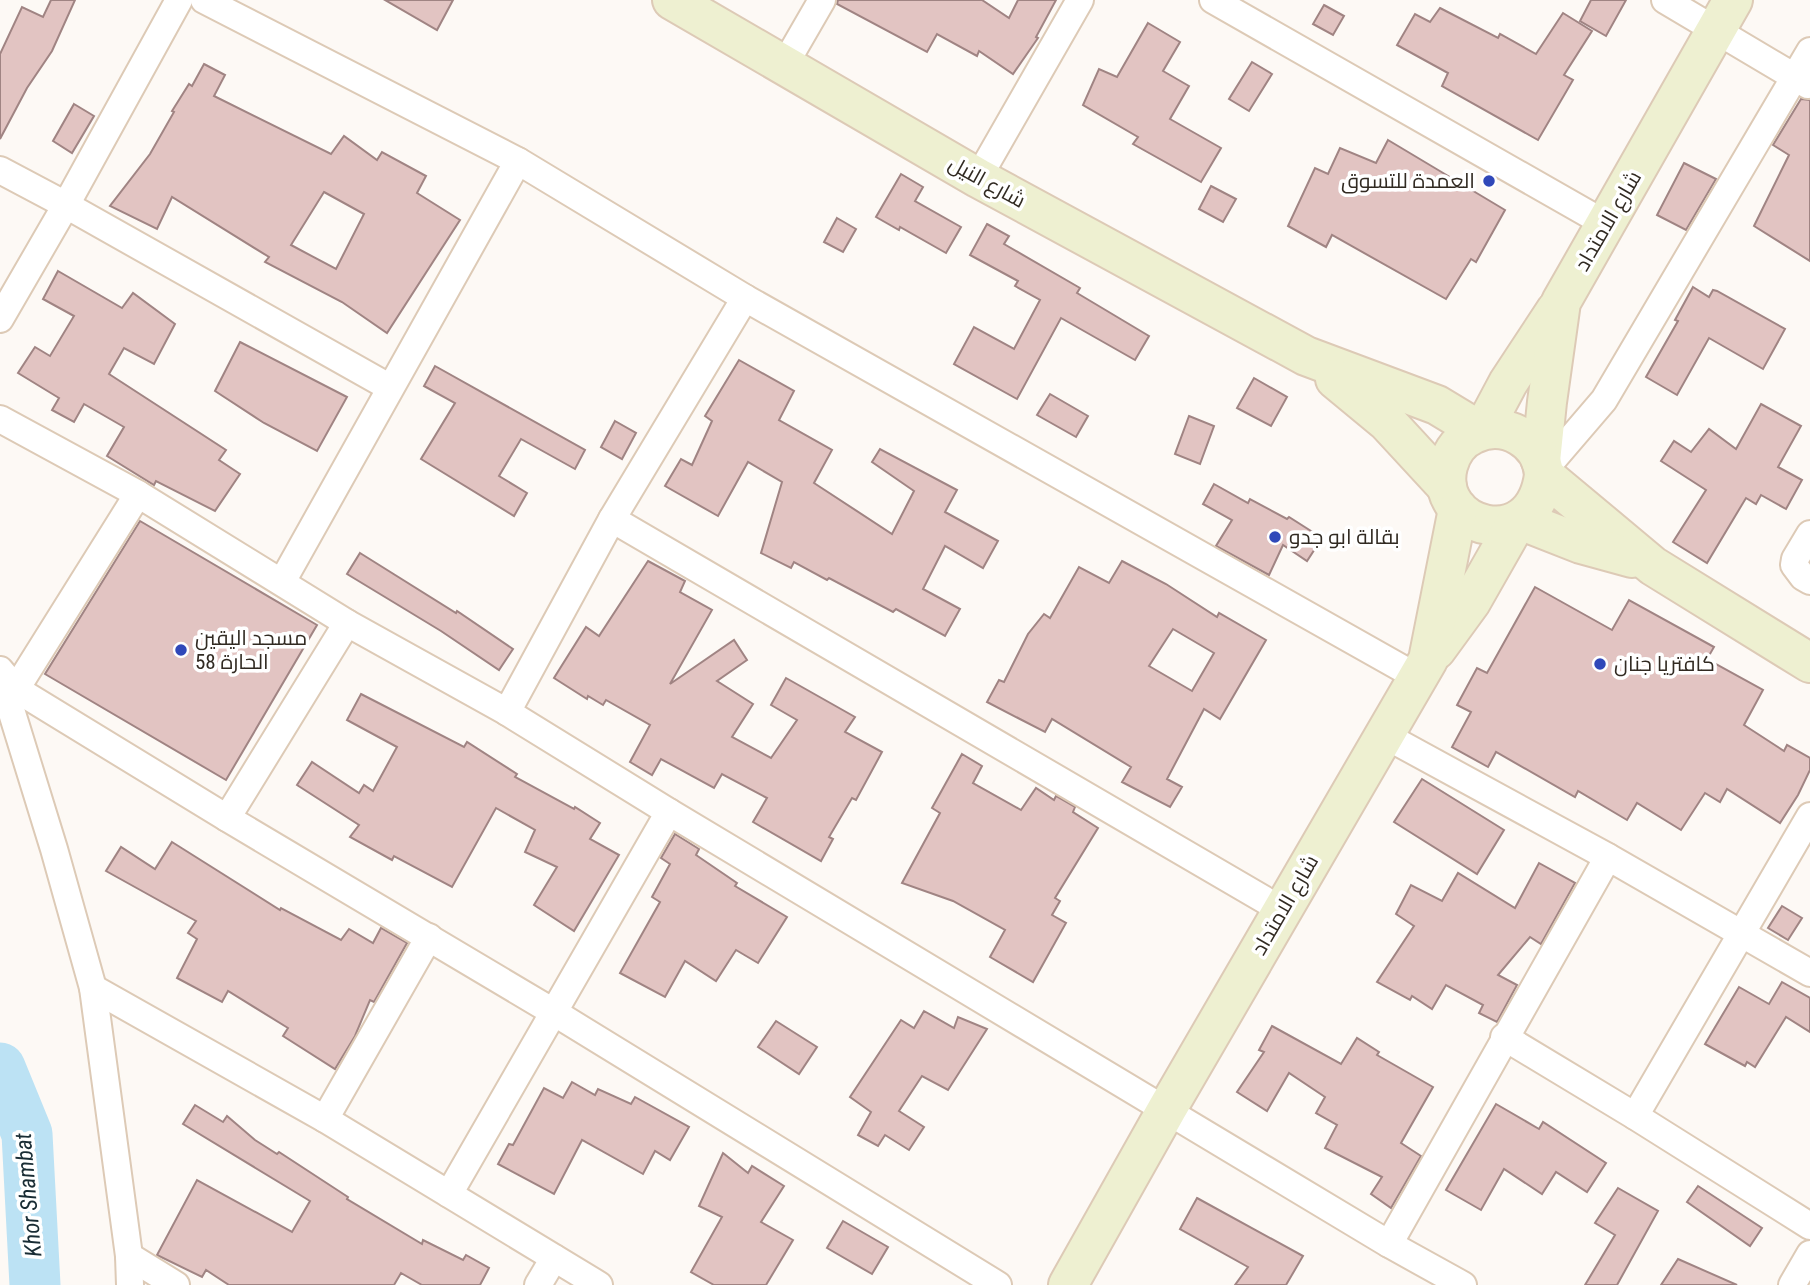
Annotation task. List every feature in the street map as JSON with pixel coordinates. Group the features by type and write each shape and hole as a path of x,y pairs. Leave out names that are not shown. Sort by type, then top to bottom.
{"street":[{"path":"0,319 179,0"},
{"path":"204,0 517,161 745,298 1424,669 1471,602 1518,521 1533,509 1542,493 1543,469 1535,448 1512,431 1497,428 1482,430 1467,437 1457,446 1446,473 1452,498 1475,522 1496,527 1518,521 1653,566"},
{"name":"شارع النيل","path":"672,0 978,178 1306,356 1437,405 1482,430"},
{"path":"785,64 822,0"},
{"path":"978,178 1080,0"},
{"path":"1213,0 1606,224"},
{"path":"1665,0 1725,15 1803,82"},
{"name":"شارع الامتداد","path":"1543,469 1545,412 1561,302 1725,15"},
{"path":"1543,469 1604,400 1803,82 1810,51"},
{"path":"282,582 517,161"},
{"path":"0,170 389,387"},
{"path":"507,712 612,519 745,298"},
{"path":"1482,430 1508,383 1561,302"},
{"name":"شارع النيل","path":"1306,356 1379,415 1452,498"},
{"path":"0,419 138,494 347,623 507,712 1389,1244 1464,1285"},
{"path":"1543,469 1653,566 1810,663"},
{"path":"5,678 138,494"},
{"name":"شارع الامتداد","path":"1068,1285 1282,910 1424,669 1452,498"},
{"path":"612,519 1282,910"},
{"path":"1810,534 1794,565 1803,577 1810,581"},
{"path":"226,818 347,623"},
{"path":"5,678 226,818 555,1013 998,1285"},
{"path":"5,678 93,988 129,1256 130,1285"},
{"path":"1386,736 1608,857 1810,973"},
{"path":"449,1194 669,812"},
{"path":"1635,1115 1810,816"},
{"path":"1389,1244 1608,857"},
{"path":"325,1119 429,937"},
{"path":"93,988 325,1119 599,1285"},
{"path":"1504,1037 1635,1115 1810,1226"},
{"path":"1792,1285 1810,1254"},
{"path":"129,1256 176,1285"},
{"path":"538,1285 554,1258"}],"building":[{"path":"51,0 75,0 52,51 27,88 0,139 0,54 22,7 43,17"},
{"path":"385,0 453,0 437,30"},
{"path":"838,0 982,0 1009,18 1018,0 1056,0 1036,37 1038,38 1013,74 979,51 977,56 937,34 927,52 837,4"},
{"path":"1591,0 1626,0 1606,36 1580,21"},
{"path":"1324,5 1344,16 1333,35 1313,24"},
{"path":"1440,8 1498,38 1500,34 1536,54 1563,13 1592,31 1564,75 1573,80 1538,140 1442,86 1448,73 1397,45 1415,14 1430,22"},
{"path":"1148,23 1180,42 1163,71 1189,86 1170,119 1221,148 1201,182 1133,144 1138,137 1083,105 1099,69 1117,77"},
{"path":"1252,62 1272,74 1249,111 1229,99"},
{"path":"204,64 225,75 214,96 331,154 344,136 377,160 382,152 426,176 417,193 460,220 387,333 342,302 265,262 269,257 172,197 157,229 110,206 150,154 174,112 172,111 189,84 192,86","holes":["324,192 364,214 336,269 291,245"]},
{"path":"1801,99 1810,100 1810,261 1754,226 1789,155 1773,145"},
{"path":"74,104 94,116 72,153 53,141"},
{"path":"1388,140 1505,210 1476,262 1471,259 1446,299 1332,235 1326,247 1288,226 1315,168 1328,174 1340,148 1376,163"},
{"path":"1684,163 1716,179 1686,230 1657,215"},
{"path":"901,174 923,187 915,201 961,227 946,253 876,217"},
{"path":"1211,186 1236,199 1223,222 1199,209"},
{"path":"837,218 856,229 843,252 824,242"},
{"path":"987,224 1009,236 1004,244 1080,288 1077,293 1149,336 1135,360 1061,318 1017,399 954,364 974,327 1014,349 1040,300 1015,286 1018,281 970,255"},
{"path":"58,271 122,308 133,293 175,324 154,364 124,348 109,374 226,450 219,460 240,474 215,511 156,481 154,485 107,456 124,427 84,404 74,422 52,410 59,398 18,373 35,347 50,356 74,316 43,299"},
{"path":"1693,287 1709,297 1713,290 1717,291 1785,329 1763,369 1709,338 1677,395 1646,377 1678,321 1675,320"},
{"path":"240,342 347,397 317,451 264,423 215,391"},
{"path":"739,360 794,391 779,420 832,450 814,483 892,534 914,491 872,462 880,449 957,490 945,512 998,541 983,568 945,546 923,589 960,609 945,636 896,609 893,612 794,562 791,568 761,553 782,482 748,462 718,516 665,486 681,459 692,465 712,421 705,416"},
{"path":"435,366 585,450 575,469 521,439 499,476 527,493 514,516 421,459 455,403 424,386"},
{"path":"1254,378 1287,397 1271,426 1237,408"},
{"path":"1050,394 1088,416 1076,437 1037,415"},
{"path":"1761,404 1801,426 1778,467 1802,480 1786,509 1761,495 1756,504 1746,498 1707,563 1673,542 1706,490 1661,461 1674,441 1691,452 1709,429 1736,449"},
{"path":"1189,416 1214,426 1200,464 1175,454"},
{"path":"615,421 636,433 622,459 601,447"},
{"path":"1214,484 1248,503 1250,499 1287,519 1289,517 1322,538 1307,561 1283,545 1269,575 1216,546 1232,520 1203,504"},
{"name":"مسجد اليقين الحارة 58","path":"140,521 317,625 226,780 45,674"},
{"path":"360,553 456,613 457,611 513,649 499,670 347,574"},
{"path":"648,561 685,581 680,592 712,610 670,684 734,640 747,660 717,681 753,704 732,737 771,758 797,720 771,705 786,678 855,717 845,732 882,752 856,800 852,798 829,837 833,839 821,861 753,822 767,798 722,774 714,788 661,759 652,775 630,762 650,725 606,700 603,705 588,696 587,699 554,678 586,627 599,636"},
{"path":"1122,561 1166,584 1217,617 1219,613 1266,640 1220,719 1204,709 1167,779 1182,787 1170,807 1122,782 1131,767 1052,719 1045,732 987,702 999,680 1004,682 1028,634 1044,614 1050,618 1079,567 1109,583","holes":["1173,629 1214,653 1192,691 1149,666"]},
{"path":"1535,587 1612,630 1629,600 1714,647 1707,659 1763,690 1744,725 1784,751 1787,745 1810,758 1810,770 1780,823 1727,789 1720,802 1705,793 1681,830 1637,803 1627,820 1578,791 1575,797 1496,752 1488,767 1452,747 1471,712 1457,705 1477,668 1487,673"},
{"path":"361,694 464,747 467,742 517,774 515,777 574,809 575,807 600,823 590,839 619,855 574,931 534,905 557,867 525,852 535,830 496,808 452,887 394,856 392,860 350,837 359,825 297,785 312,762 359,793 364,785 373,791 397,747 347,720"},
{"path":"962,754 982,766 973,783 1021,810 1036,788 1054,800 1056,796 1075,807 1073,812 1098,828 1055,898 1060,901 1052,915 1066,923 1033,982 990,957 1005,930 953,901 902,883 940,813 932,808"},
{"path":"1422,779 1504,830 1477,874 1394,822"},
{"path":"675,834 699,849 696,855 737,883 735,886 787,917 758,963 736,950 716,981 685,961 665,997 620,973 660,902 652,897 670,864 661,858"},
{"path":"172,842 280,910 281,908 341,940 349,929 373,943 381,928 407,943 374,1002 370,1000 355,1036 335,1069 283,1036 288,1028 228,991 222,1002 177,978 197,939 188,933 196,921 106,871 121,847 155,869"},
{"path":"1539,863 1575,883 1541,944 1530,937 1498,975 1517,985 1497,1022 1479,1013 1483,1005 1446,985 1432,1009 1412,996 1410,1000 1377,982 1414,926 1396,914 1411,885 1442,901 1458,873 1515,908"},
{"path":"1782,906 1802,918 1788,940 1768,928"},
{"path":"1782,982 1810,998 1810,1032 1786,1017 1755,1067 1747,1062 1745,1066 1705,1044 1739,987 1769,1004"},
{"path":"924,1011 954,1028 958,1017 987,1029 948,1090 922,1076 899,1111 924,1127 909,1150 885,1135 878,1146 858,1135 871,1112 850,1097 901,1020 914,1028"},
{"path":"776,1021 817,1047 799,1074 758,1047"},
{"path":"1272,1026 1341,1064 1357,1038 1379,1052 1377,1055 1433,1087 1401,1143 1421,1156 1391,1208 1371,1194 1382,1177 1325,1148 1337,1125 1316,1113 1325,1097 1289,1073 1267,1111 1237,1092 1264,1052 1259,1050"},
{"path":"572,1082 595,1095 598,1089 631,1104 635,1097 689,1127 670,1160 655,1151 643,1174 582,1140 554,1194 498,1164 509,1144 513,1145 544,1088 563,1098"},
{"path":"1496,1104 1539,1129 1543,1122 1606,1163 1587,1192 1556,1172 1542,1194 1504,1169 1481,1210 1446,1190"},
{"path":"195,1105 223,1122 227,1116 255,1140 277,1154 279,1152 348,1197 347,1199 422,1244 423,1240 463,1260 466,1255 489,1268 480,1285 422,1285 401,1273 394,1285 229,1285 206,1270 202,1277 157,1255 197,1180 292,1232 310,1201 183,1124"},
{"path":"723,1153 748,1173 752,1166 784,1186 761,1222 793,1240 766,1285 714,1285 691,1272 722,1217 699,1206"},
{"path":"1698,1186 1762,1228 1750,1246 1687,1202"},
{"path":"1618,1188 1658,1211 1617,1285 1585,1285 1615,1235 1595,1223"},
{"path":"1197,1198 1303,1256 1286,1285 1235,1285 1248,1267 1180,1229"},
{"path":"843,1221 888,1247 872,1274 827,1248"},
{"path":"1678,1259 1737,1285 1661,1285"}],"waterway":[{"name":"Khor Shambat","path":"0,1068 27,1134 35,1285"}],"place":[{"name":"العمدة للتسوق","path":"1489,181"},
{"name":"بقالة ابو جدو","path":"1275,537"},
{"name":"مسجد اليقين الحارة 58","path":"181,650"},
{"name":"كافتريا جنان","path":"1600,664"}]}
